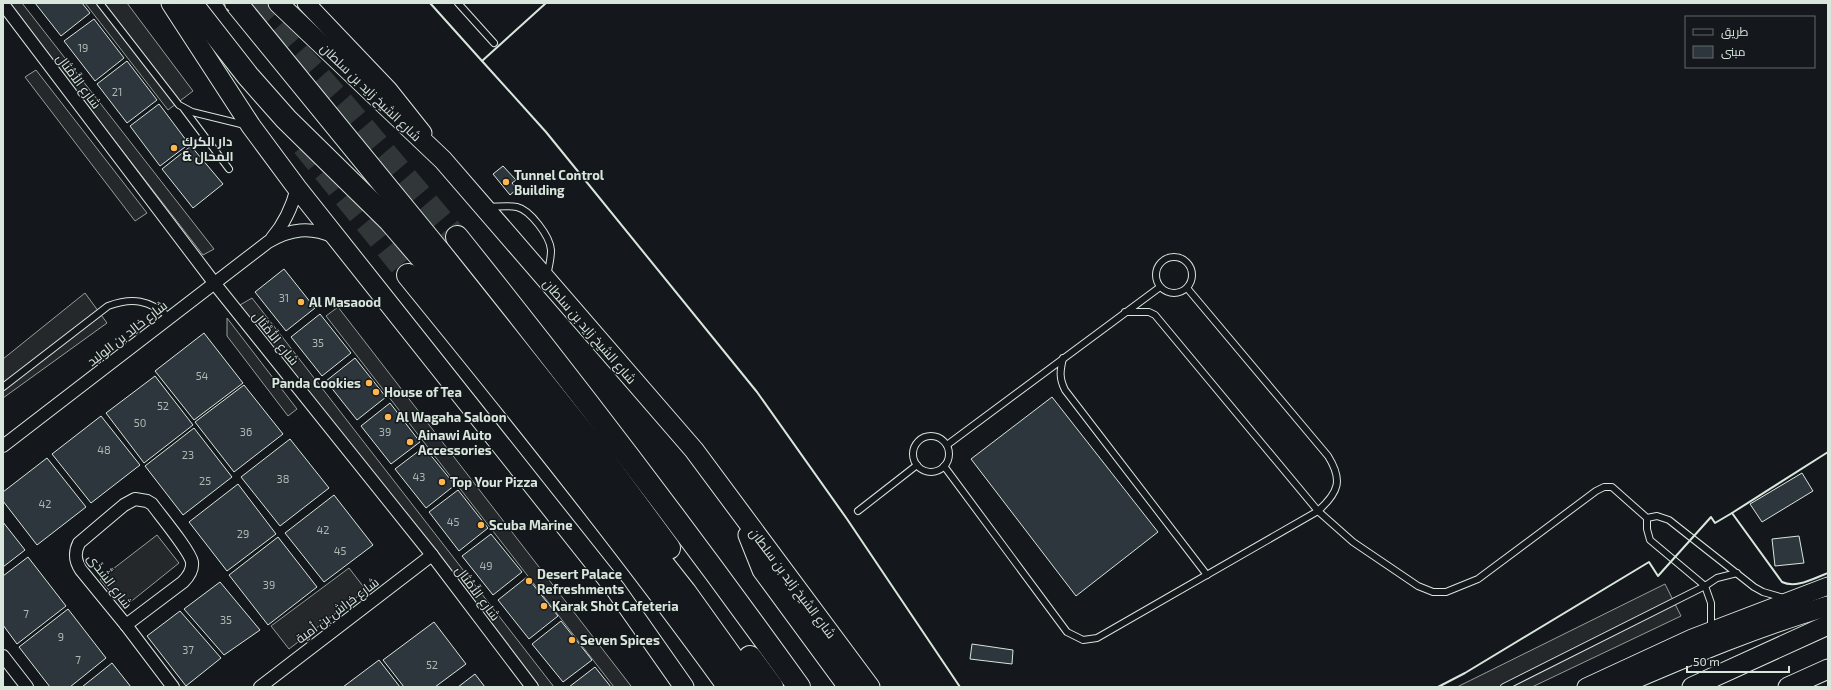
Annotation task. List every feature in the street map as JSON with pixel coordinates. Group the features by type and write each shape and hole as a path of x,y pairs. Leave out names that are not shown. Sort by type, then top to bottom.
{"highway":[{"path":"191,3 248,76 286,119 385,216 420,256 685,592 753,687"},
{"path":"236,3 593,445 772,687"},
{"path":"457,237 617,441 733,595 799,687"},
{"path":"408,275 513,404 611,529 729,687"}],"main road":[{"path":"171,3 251,126 297,188 616,590 684,687"},
{"name":"شارع الشيخ زايد بن سلطان","path":"278,3 443,160 694,450 870,687"},
{"path":"737,509 762,570 848,687"},
{"path":"1616,687 1728,639 1828,606"},
{"path":"1692,687 1828,625"},
{"path":"1788,687 1828,669"}],"street":[{"path":"306,3 388,89 443,160"},
{"name":"شارع الأَمْثال","path":"3,4 215,284 432,555 532,687"},
{"name":"شارع خالِد بن الوليد","path":"268,242 284,223 290,212 297,188"},
{"name":"شارع خالِد بن الوليد","path":"3,446 268,242 294,230 308,229 335,237"},
{"name":"شارع الشَّذَى","path":"126,625 184,582 192,567 190,556 156,509 147,501 141,499 135,499 124,505 84,538 76,550 75,557 77,564 173,687"},
{"name":"شارع خراش بن أمية","path":"260,687 432,555"},
{"path":"1586,687 1711,631 1828,586"},
{"path":"3,656 27,687"}],"lane":[{"path":"100,3 229,169"},
{"path":"458,3 494,43"},
{"path":"183,108 192,112 251,126"},
{"path":"484,208 515,207 530,215 547,237 550,245 551,254 546,280"},
{"path":"1176,258 1186,262 1192,272 1190,283 1187,288 1176,293 1170,293 1160,287 1156,275 1157,269 1165,260 1176,258"},
{"path":"947,445 1160,287"},
{"path":"944,466 1067,632 1083,640 1097,638 1318,511 1330,500 1337,485 1336,469 1328,456 1187,288"},
{"path":"3,387 108,306 134,300 147,303 159,309 169,317"},
{"path":"1125,312 1149,312 1155,315 1318,511 1353,542 1418,586 1433,592 1446,592 1478,579 1596,491 1604,487 1612,488 1647,518 1647,529 1650,540 1705,586 1712,608 1711,631"},
{"path":"1063,358 1060,372 1061,381 1065,390 1207,574"},
{"path":"927,436 938,437 947,445 949,456 944,466 933,471 927,471 917,465 914,459 914,447 922,438 927,436"},
{"path":"858,510 917,465"},
{"path":"1647,518 1657,516 1668,520 1754,587 1763,592 1773,596 1795,598"},
{"path":"1504,687 1705,586 1716,578 1737,573"}],"shaded area":[{"path":"8,3 22,3 214,249 203,255"},
{"path":"85,3 127,3 193,91 168,110"},
{"path":"36,70 147,213 135,221 25,77"},
{"path":"85,293 107,323 3,398 3,359"},
{"path":"252,298 554,687 538,687 240,305"},
{"path":"338,307 631,687 614,687 326,316"},
{"path":"227,318 297,409 288,416 227,336"},
{"path":"157,535 179,563 123,608 100,579"},
{"path":"349,568 366,590 289,649 271,626"},
{"path":"1665,584 1681,616 1532,687 1457,687"}],"building":[{"path":"35,3 82,3 90,13 61,36"},
{"path":"94,19 124,58 95,81 64,41"},
{"path":"127,61 157,100 127,123 97,84"},
{"path":"159,104 189,144 160,166 130,126"},
{"path":"191,146 223,184 193,208 162,169"},
{"name":"Tunnel Control Building","path":"503,166 516,180 512,183 517,189 510,195 493,174"},
{"path":"284,269 315,308 286,331 255,292"},
{"path":"320,314 351,353 322,376 291,337"},
{"path":"204,333 243,383 194,420 155,371"},
{"path":"355,358 386,397 357,420 326,381"},
{"path":"155,376 193,425 144,463 106,413"},
{"path":"244,385 283,434 234,472 195,422"},
{"path":"1052,397 1158,532 1076,596 971,459"},
{"path":"390,403 420,442 391,464 361,426"},
{"path":"101,416 140,465 91,503 52,454"},
{"path":"194,428 232,477 183,515 145,466"},
{"path":"290,439 329,488 280,526 241,477"},
{"path":"424,447 455,485 426,508 395,469"},
{"path":"47,458 86,507 37,545 3,501 3,492"},
{"path":"1802,473 1813,491 1762,522 1750,504"},
{"path":"238,484 276,534 227,571 189,522"},
{"path":"458,490 488,528 459,551 429,512"},
{"path":"334,495 373,545 324,582 285,533"},
{"path":"3,522 25,550 3,567"},
{"path":"491,534 522,572 493,595 462,556"},
{"path":"1799,536 1804,563 1775,566 1772,539"},
{"path":"278,537 317,587 268,625 229,575"},
{"path":"28,557 66,606 17,644 3,625 3,576"},
{"path":"527,577 558,616 529,639 498,600"},
{"path":"220,582 260,630 224,655 184,609"},
{"path":"68,609 106,658 70,687 50,687 19,647"},
{"path":"180,611 221,658 186,686 147,636"},
{"path":"561,621 592,660 563,682 532,644"},
{"path":"434,622 466,664 435,687 404,687 383,660"},
{"path":"972,644 1013,650 1012,664 970,659"},
{"path":"379,660 400,687 343,687"},
{"path":"112,663 131,687 82,687"},
{"path":"595,667 611,687 569,687"},
{"path":"475,674 485,687 458,687"}],"tunnel":[{"path":"255,3 347,107 457,237"},
{"path":"303,146 408,275"}],"fence":[{"path":"222,3 229,11"}],"wall":[{"path":"430,3 482,61 546,3"},
{"path":"482,61 546,132 757,392 847,519 960,687"},
{"path":"1732,513 1828,452"},
{"path":"1438,687 1465,673 1649,562 1658,576 1711,517 1715,523 1732,513 1782,582 1787,584 1799,584 1828,573"}],"place":[{"name":"دار الكرك & المحال","path":"174,148"},
{"name":"Tunnel Control Building","path":"506,182"},
{"name":"Al Masaood","path":"301,302"},
{"name":"Panda Cookies","path":"369,383"},
{"name":"House of Tea","path":"376,392"},
{"name":"Al Wagaha Saloon","path":"388,417"},
{"name":"Ainawi Auto Accessories","path":"410,442"},
{"name":"Top Your Pizza","path":"442,482"},
{"name":"Scuba Marine","path":"481,525"},
{"name":"Desert Palace Refreshments","path":"529,581"},
{"name":"Karak Shot Cafeteria","path":"544,606"},
{"name":"Seven Spices","path":"572,640"}]}
